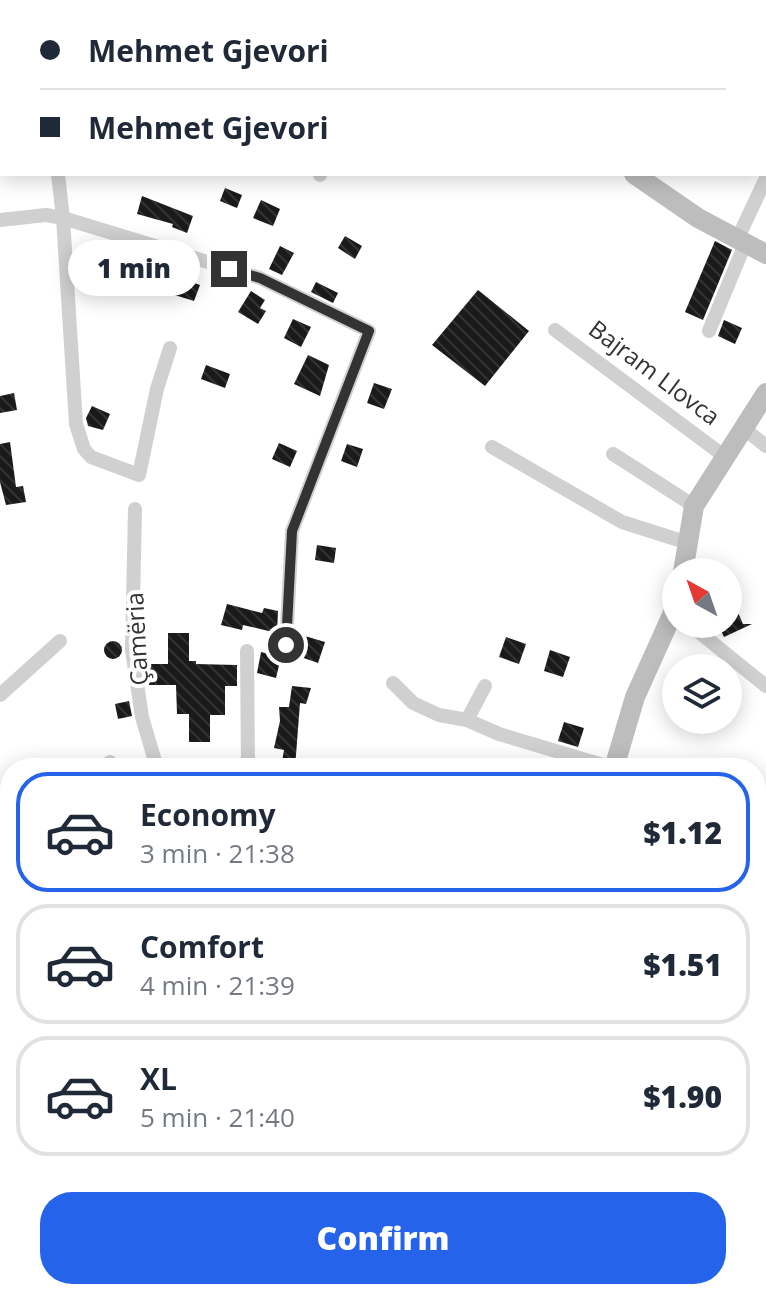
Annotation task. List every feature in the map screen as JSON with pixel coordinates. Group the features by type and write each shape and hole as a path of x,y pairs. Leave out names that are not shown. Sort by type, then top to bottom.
{"street":[{"path":"58,176 76,424 84,449 91,457 139,475 157,389 170,348"},
{"path":"637,176 741,242 766,254"},
{"path":"709,331 766,178"},
{"path":"0,220 46,215 63,218 260,278 369,331 292,531 286,645"},
{"name":"Bajram Llovca","path":"555,330 724,456"},
{"name":"Bajram Llovca","path":"684,558 694,506 766,393"},
{"path":"742,427 766,446"},
{"path":"492,447 622,522 685,542"},
{"path":"613,454 694,506"},
{"name":"Çamëria","path":"135,509 132,650 142,717 154,758"},
{"path":"616,758 635,697 667,638"},
{"path":"707,638 766,686"},
{"path":"0,695 60,641"},
{"path":"247,651 248,758"},
{"path":"393,683 413,703 439,715 467,720 499,734 579,758"},
{"path":"467,720 485,686"}],"building":[{"path":"225,188 242,195 237,208 220,201"},
{"path":"142,196 193,216 187,233 172,227 173,224 137,214"},
{"path":"261,200 280,209 273,226 253,218"},
{"path":"345,236 362,246 355,259 338,248"},
{"path":"715,241 732,250 703,320 685,312"},
{"path":"280,246 294,253 282,275 269,269"},
{"path":"114,260 148,271 149,267 200,285 194,301 110,275"},
{"path":"316,282 338,293 333,303 311,292"},
{"path":"478,290 529,331 485,386 432,345"},
{"path":"251,291 265,300 260,308 266,311 258,324 238,312"},
{"path":"293,319 311,327 301,347 284,338"},
{"path":"724,320 742,328 735,344 718,336"},
{"path":"308,355 329,365 320,396 294,384"},
{"path":"206,365 230,374 225,388 201,379"},
{"path":"374,383 392,389 384,409 367,403"},
{"path":"14,393 17,410 0,413 0,396"},
{"path":"92,406 110,414 103,430 88,426 86,418"},
{"path":"10,442 16,487 23,486 26,502 6,505 0,482 0,444"},
{"path":"279,443 297,451 290,467 272,459"},
{"path":"347,444 363,449 357,467 341,461"},
{"path":"317,545 336,548 334,563 315,560"},
{"path":"227,604 262,613 264,608 278,611 277,633 243,625 242,630 221,625"},
{"path":"168,633 189,633 189,661 196,661 196,664 237,665 237,686 225,686 225,715 210,715 210,742 189,742 189,714 177,714 176,685 149,685 149,664 168,664"},
{"path":"305,636 325,642 318,663 298,656"},
{"path":"506,637 526,644 519,664 499,657"},
{"path":"113,641 122,650 113,659 104,650"},
{"path":"550,650 570,657 563,677 544,671"},
{"path":"261,652 281,657 276,678 257,673"},
{"path":"292,686 311,688 306,704 300,703 296,758 283,758 284,750 274,748 280,721 279,707 289,707"},
{"path":"129,701 132,716 118,719 115,704"},
{"path":"564,722 584,728 578,747 558,741"}],"route":[{"path":"229,269 260,278 369,331 292,531 286,645"}]}
